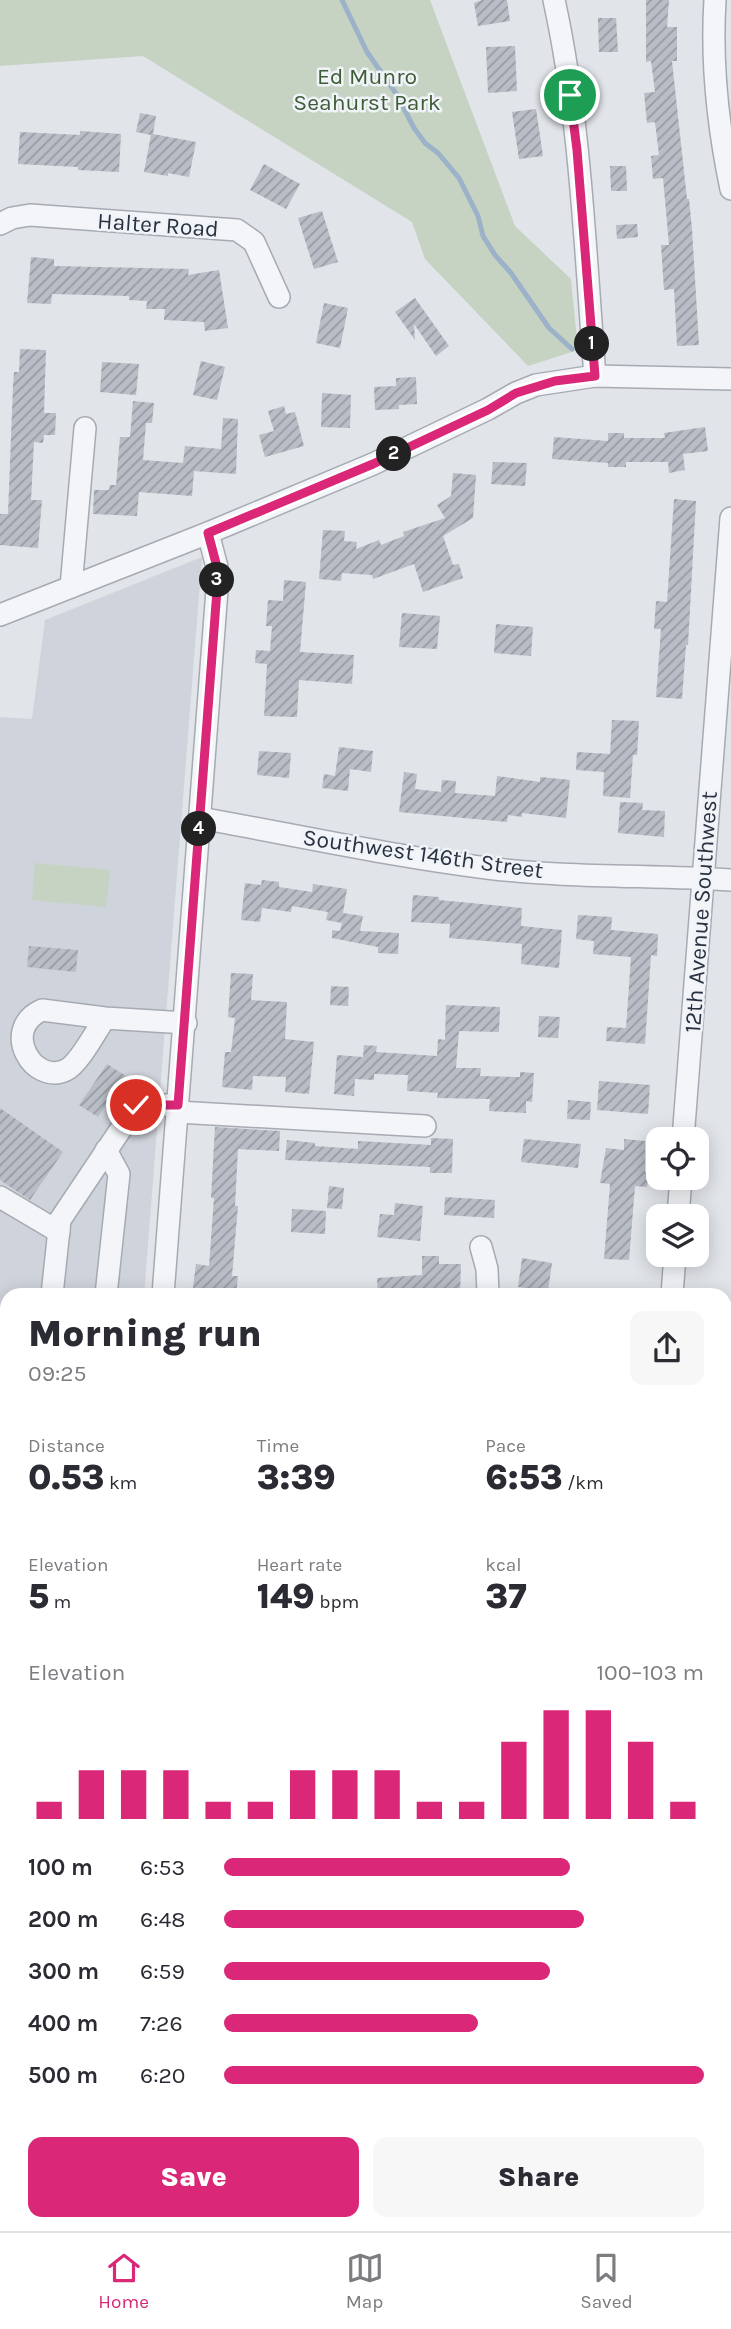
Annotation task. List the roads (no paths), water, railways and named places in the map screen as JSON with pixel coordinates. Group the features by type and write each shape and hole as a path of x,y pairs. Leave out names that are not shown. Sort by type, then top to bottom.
{"street":[{"path":"554,0 563,41 577,150 595,376"},
{"path":"716,0 714,77 731,189"},
{"name":"Halter Road","path":"0,224 12,218 30,215 237,230 247,235 254,243 279,297"},
{"path":"0,615 373,464 488,410 516,393 555,381 595,376 731,379"},
{"path":"71,587 85,428"},
{"name":"12th Avenue Southwest","path":"684,1127 731,518"},
{"path":"164,1288 186,1023 217,590 217,567 208,533"},
{"name":"Southwest 146th Street","path":"200,818 489,868 566,874 731,880"},
{"path":"105,1018 186,1023"},
{"path":"53,1288 60,1220 136,1105 425,1126"},
{"path":"106,1150 119,1174 107,1288"},
{"path":"0,1197 59,1232"},
{"path":"481,1247 487,1269 488,1288"},
{"path":"673,1288 674,1267"}],"waterway":[{"path":"342,0 367,52 397,95 414,128 459,178 478,216 483,236 495,255 511,273 549,328 572,349"}],"park label":[{"name":"Ed Munro Seahurst Park","path":"367,89"}]}
